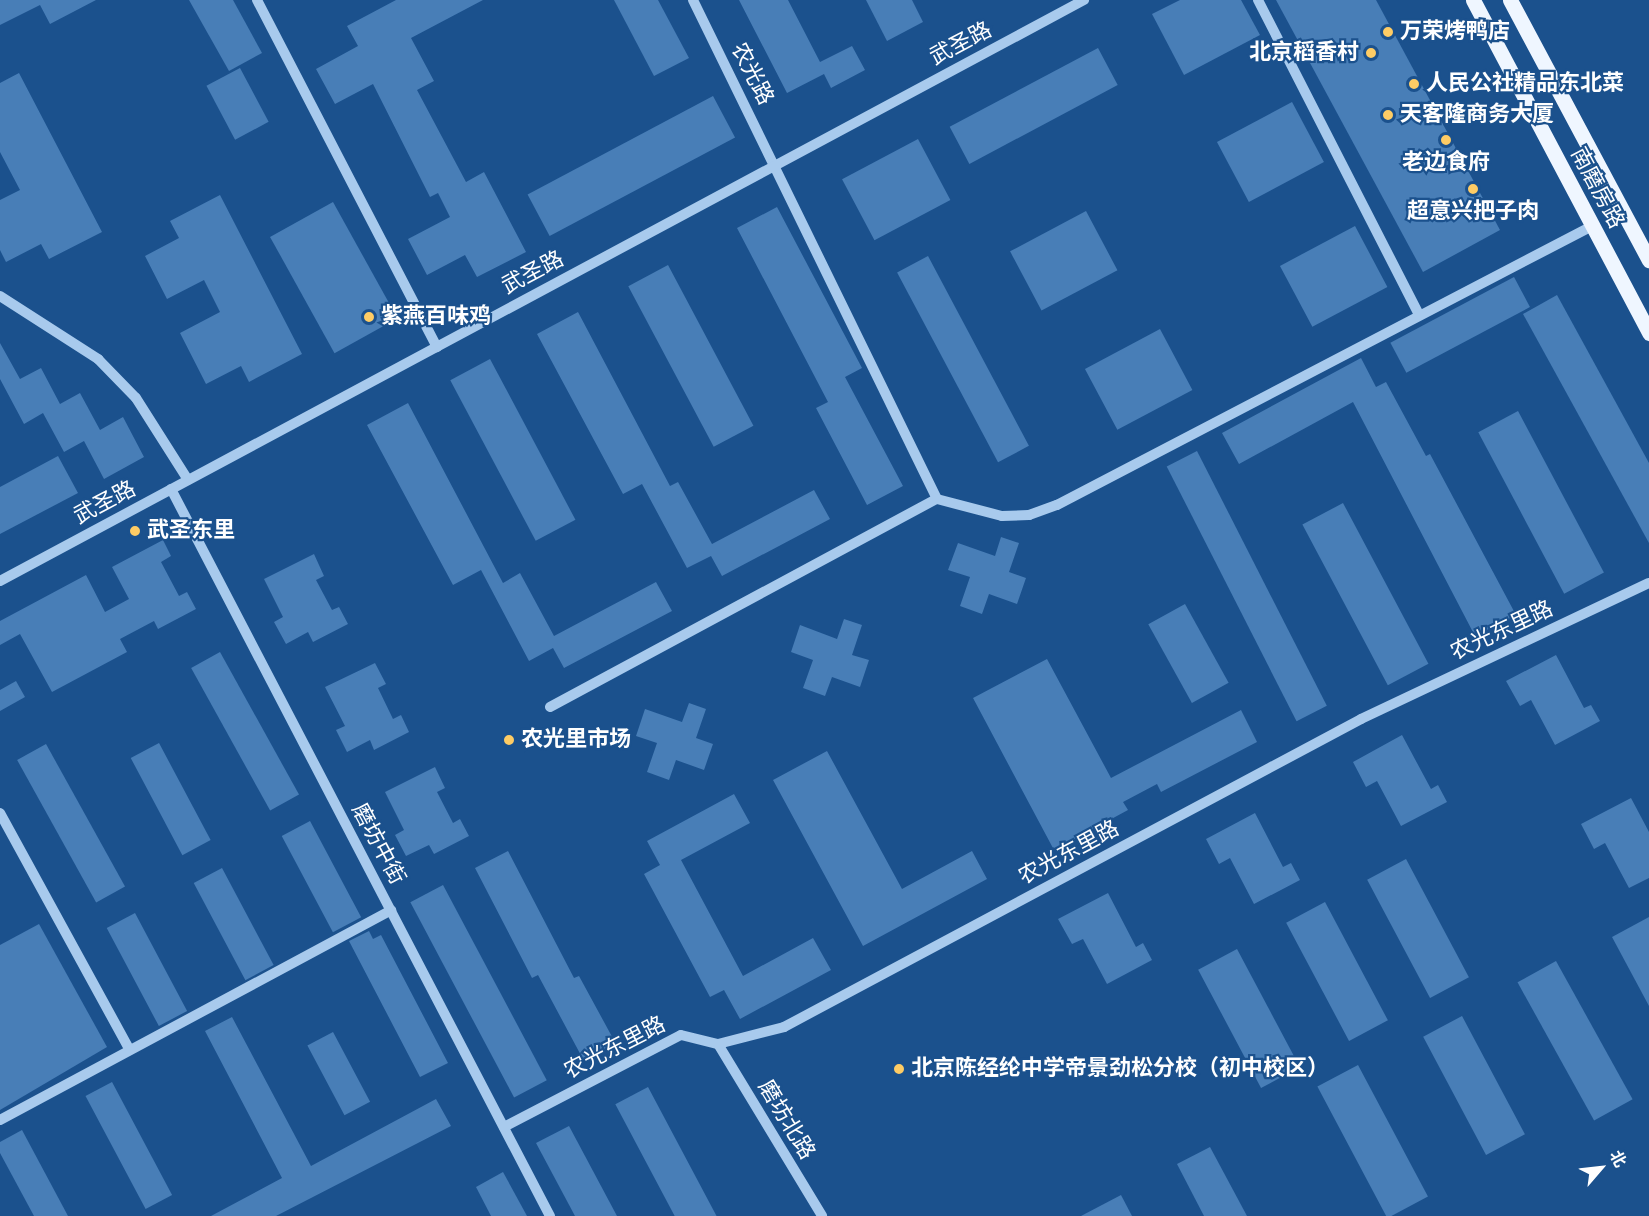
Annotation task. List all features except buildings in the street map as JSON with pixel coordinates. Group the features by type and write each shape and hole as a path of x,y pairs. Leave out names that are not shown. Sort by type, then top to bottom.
{"main road":[{"name":"南磨房路","path":"1473,0 1649,333"},
{"name":"南磨房路","path":"1510,0 1649,260"}],"street":[{"path":"257,0 437,347"},
{"name":"农光路","path":"693,0 777,165 938,499"},
{"name":"武圣路","path":"0,581 1084,0"},
{"path":"1258,0 1418,313"},
{"path":"550,707 938,499 1002,516 1029,515 1057,505 1418,313 1592,226"},
{"path":"0,296 98,359 136,398 188,480"},
{"name":"磨坊中街","path":"171,489 550,1216"},
{"name":"农光东里路","path":"504,1127 681,1035 718,1044 784,1027 1361,719 1649,583"},
{"path":"0,813 130,1050"},
{"path":"0,1120 391,910"},
{"name":"磨坊北路","path":"718,1044 822,1216"}],"place":[{"name":"万荣烤鸭店","path":"1388,32"},
{"name":"北京稻香村","path":"1371,53"},
{"name":"人民公社精品东北菜","path":"1414,84"},
{"name":"天客隆商务大厦","path":"1388,115"},
{"name":"老边食府","path":"1446,140"},
{"name":"超意兴把子肉","path":"1473,189"},
{"name":"紫燕百味鸡","path":"369,317"},
{"name":"武圣东里","path":"135,531"},
{"name":"农光里市场","path":"509,740"},
{"name":"北京陈经纶中学帝景劲松分校（初中校区）","path":"899,1069"}]}
